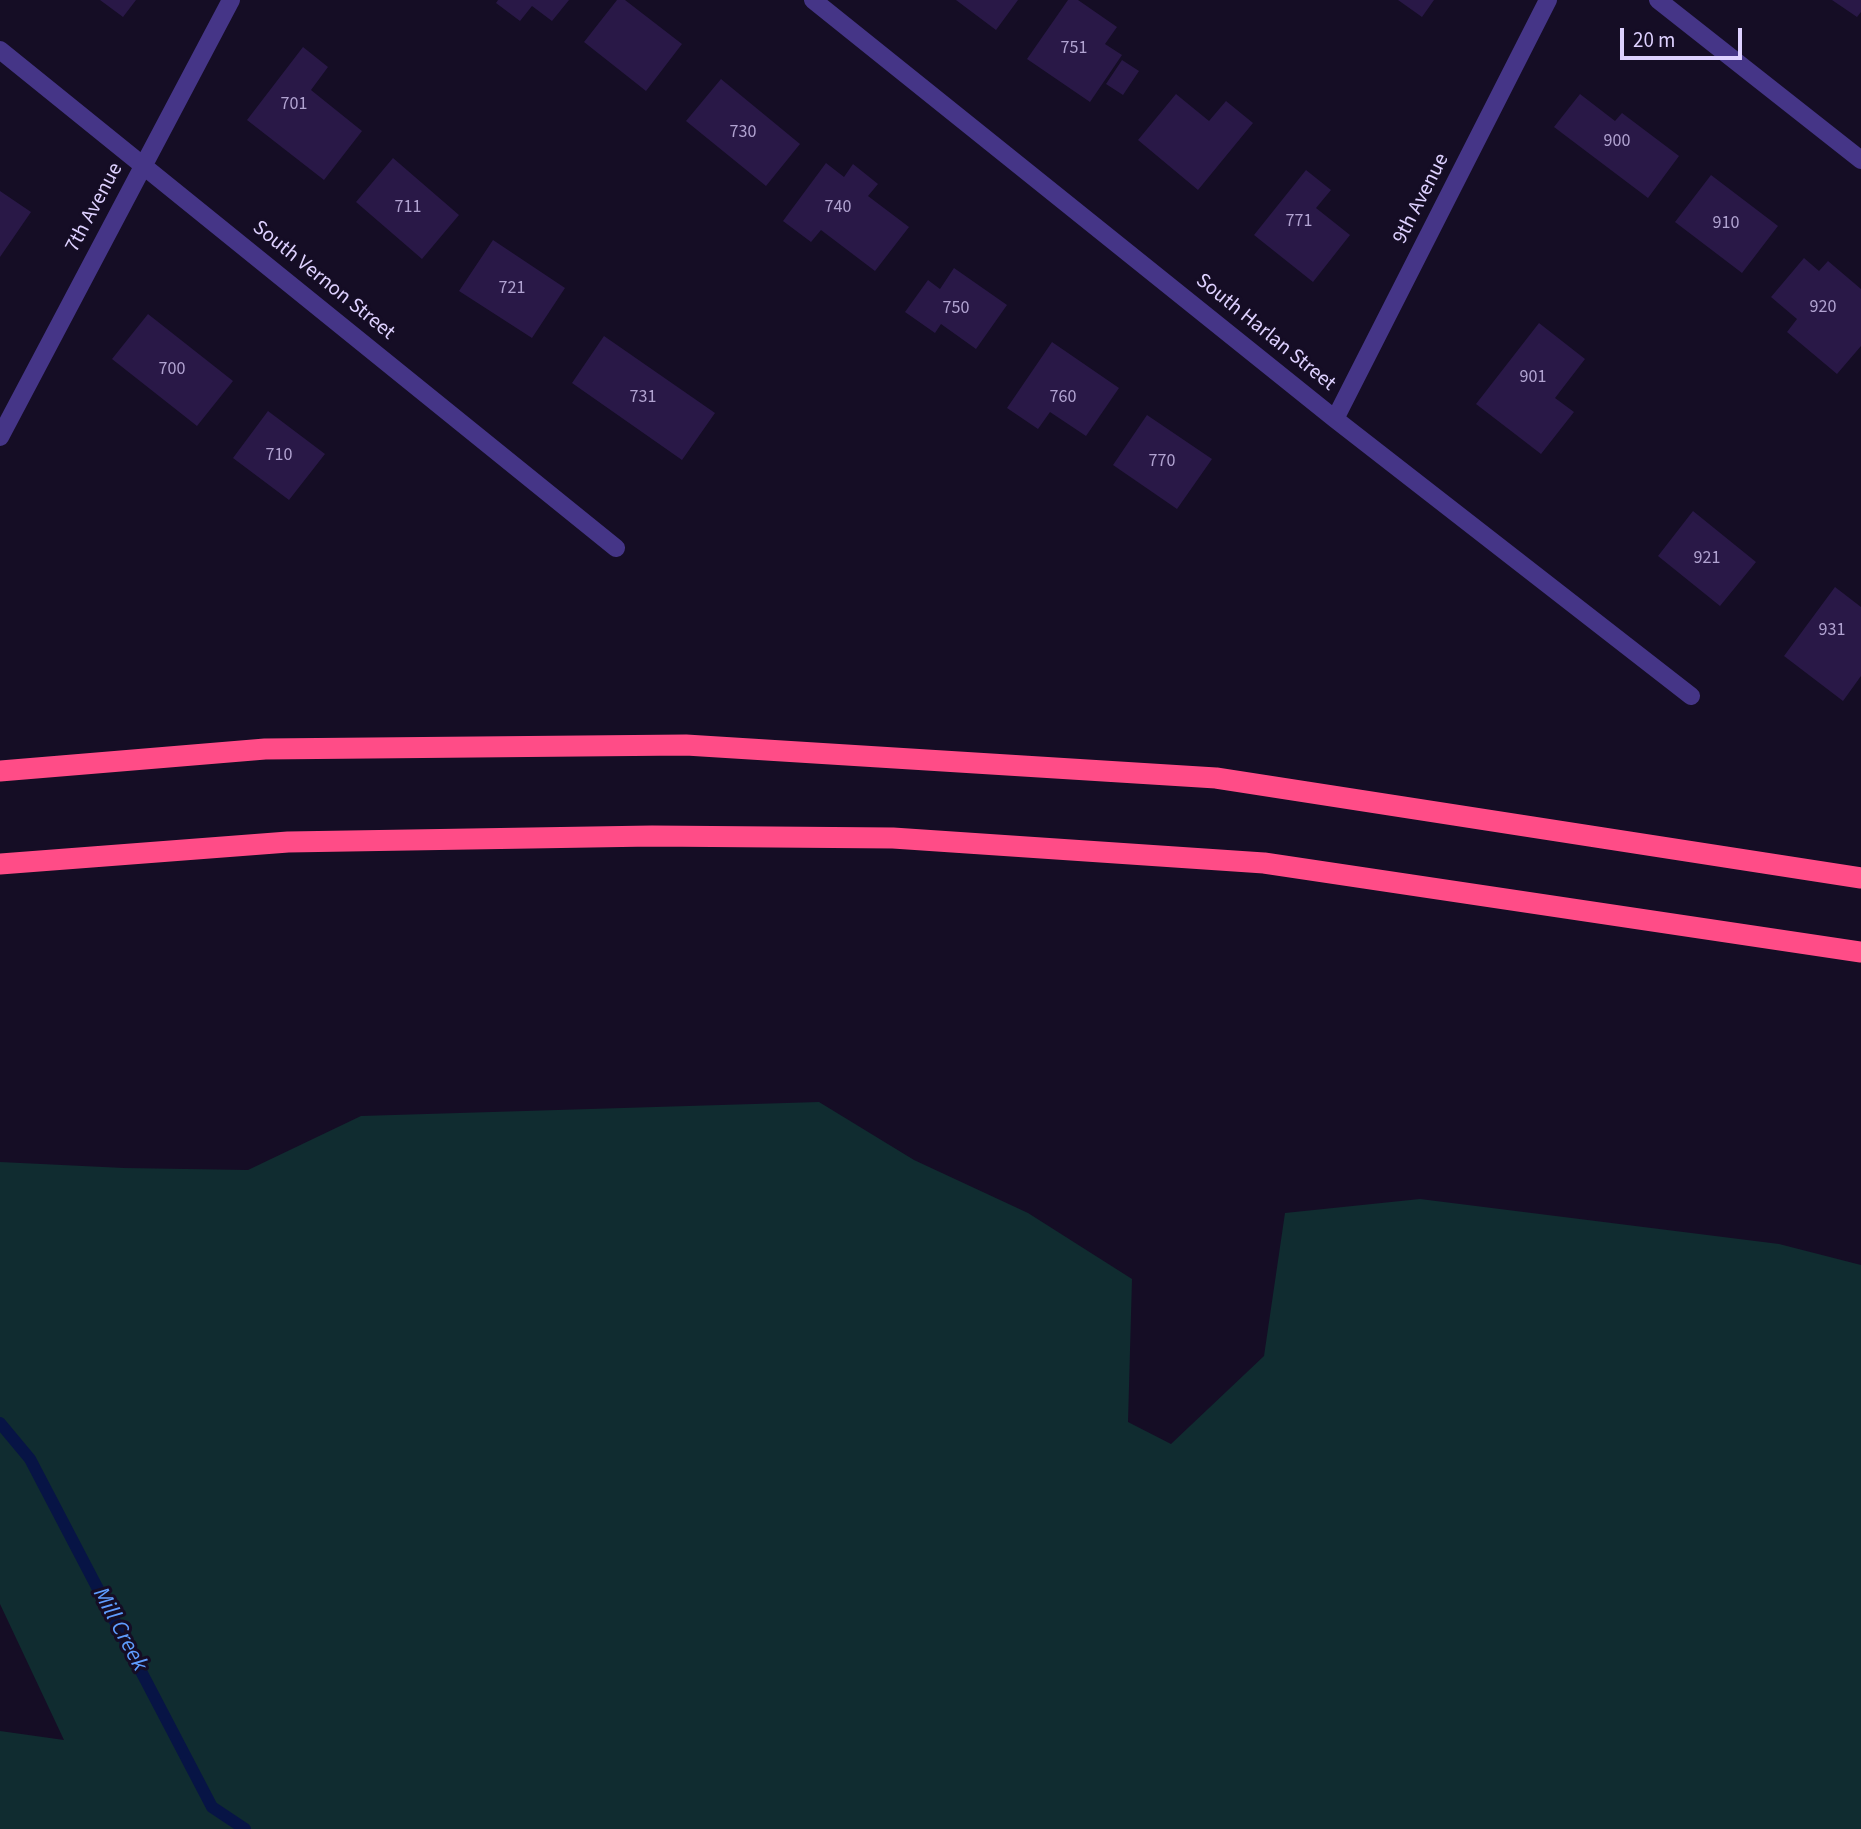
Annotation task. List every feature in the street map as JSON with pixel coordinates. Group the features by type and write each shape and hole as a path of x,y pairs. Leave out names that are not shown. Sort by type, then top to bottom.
{"highway":[{"path":"0,771 265,749 672,745 714,747 1216,778 1861,878"},
{"path":"0,864 288,842 652,836 893,838 1264,863 1861,952"}],"street":[{"name":"7th Avenue","path":"0,437 231,0"},
{"name":"South Harlan Street","path":"813,0 1335,419 1691,696"},
{"name":"9th Avenue","path":"1335,419 1548,0"},
{"path":"1658,0 1861,160"},
{"name":"South Vernon Street","path":"0,50 616,548"}],"green space":[{"path":"819,1102 914,1160 1028,1213 1132,1279 1128,1422 1171,1444 1264,1356 1285,1213 1420,1199 1779,1244 1861,1265 1861,1829 0,1829 0,1731 64,1740 0,1604 0,1162 248,1170 361,1116"}],"building":[{"path":"100,0 136,0 123,17"},
{"path":"498,0 569,0 552,21 532,6 520,21 496,3"},
{"path":"617,0 625,0 682,44 646,91 584,42"},
{"path":"956,0 1018,0 996,30"},
{"path":"1068,0 1078,0 1117,27 1105,44 1122,55 1090,102 1027,59"},
{"path":"1398,0 1434,0 1422,17"},
{"path":"1832,0 1861,0 1861,12 1857,17"},
{"path":"303,47 328,67 311,90 362,131 324,180 247,120"},
{"path":"1122,60 1139,71 1123,95 1106,84"},
{"path":"721,79 800,144 766,186 686,121"},
{"path":"1176,94 1209,121 1226,101 1253,123 1198,190 1138,140"},
{"path":"1580,94 1615,121 1622,113 1679,156 1648,198 1554,127"},
{"path":"393,158 459,215 422,259 356,202"},
{"path":"826,163 844,177 853,164 878,184 868,196 909,227 875,271 821,230 811,242 783,221"},
{"path":"1306,170 1331,190 1316,208 1350,235 1313,282 1254,235"},
{"path":"1711,175 1778,226 1742,273 1675,222"},
{"path":"0,191 31,212 0,257"},
{"path":"493,240 565,288 532,338 459,291"},
{"path":"1804,258 1819,271 1828,261 1861,289 1861,346 1837,374 1787,332 1797,319 1771,297"},
{"path":"954,268 1007,305 976,349 941,324 935,333 905,312 928,280 940,289"},
{"path":"148,314 233,381 197,426 112,359"},
{"path":"1539,323 1585,359 1555,398 1574,412 1541,454 1476,404"},
{"path":"604,336 715,413 682,460 572,383"},
{"path":"1052,342 1119,388 1086,436 1050,412 1038,429 1007,408"},
{"path":"268,411 325,454 289,500 233,458"},
{"path":"1147,415 1212,459 1177,509 1113,465"},
{"path":"1693,511 1756,562 1720,606 1658,556"},
{"path":"1835,587 1861,607 1861,676 1843,701 1784,656"}],"waterway":[{"name":"Mill Creek","path":"0,1423 30,1459 212,1807 245,1829"}]}
